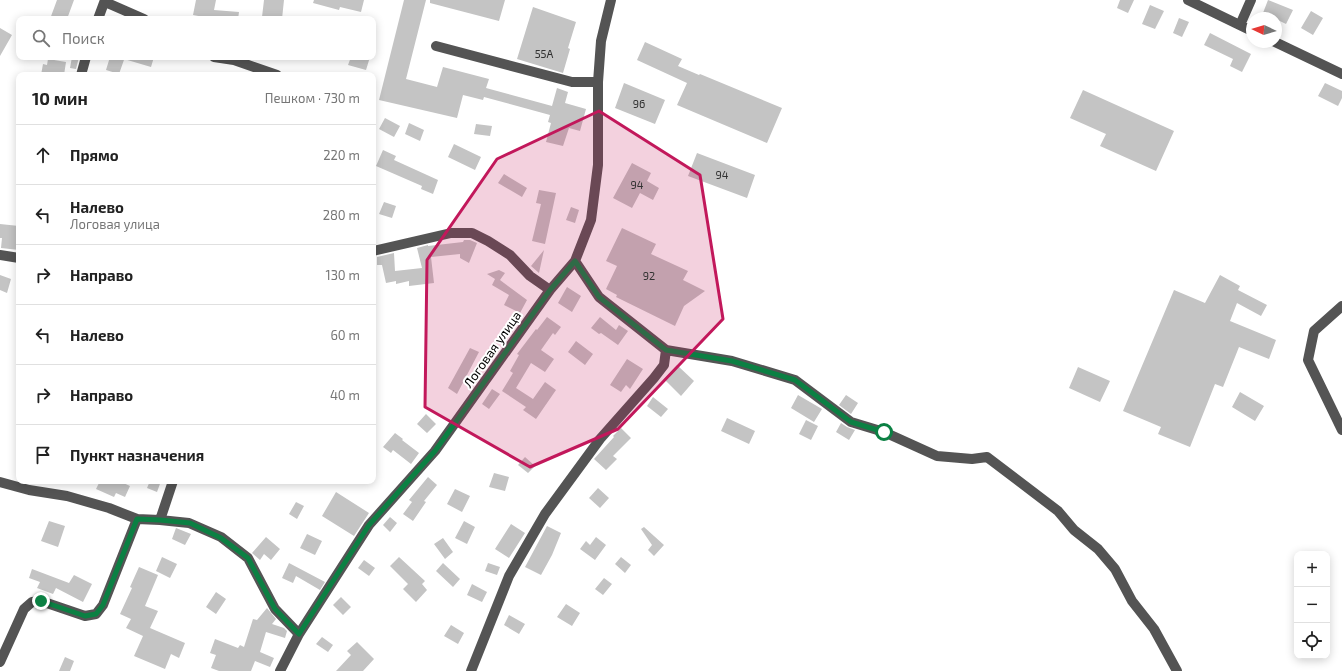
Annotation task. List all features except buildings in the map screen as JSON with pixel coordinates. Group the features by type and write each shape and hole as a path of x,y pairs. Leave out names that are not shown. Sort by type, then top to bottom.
{"street":[{"name":"Логовая улица","path":"280,671 299,634 369,525 435,451 550,290 575,261 591,220 598,165 598,82 601,41 611,0"},
{"path":"1188,0 1246,28"},
{"path":"1240,25 1251,0"},
{"path":"99,16 105,1 138,16"},
{"path":"1282,45 1342,74"},
{"path":"436,46 572,82 598,82"},
{"path":"82,72 85,60"},
{"path":"234,60 268,72"},
{"path":"376,250 450,233 472,233 510,255 530,276 550,290"},
{"path":"0,255 16,258"},
{"path":"575,261 599,297 666,350 732,361 795,380 851,422 884,432 937,456 972,459 987,457 1058,511 1074,530 1098,549 1115,569 1132,601 1154,629 1177,671"},
{"path":"1342,306 1314,331 1308,360 1342,430"},
{"path":"471,671 509,576 545,514 600,439 664,365 666,350"},
{"path":"0,482 29,490 67,496 102,506 137,519 190,523 221,538 248,558 275,609 299,634"},
{"path":"160,520 172,484"},
{"path":"0,662 4,643 24,609 32,602 41,601 85,616 96,614 103,605 137,519"}],"highlighted area":[{"path":"599,111 700,175 723,319 618,429 530,467 425,407 427,260 497,159"}],"route":[{"path":"41,601 85,616 96,614 103,605 137,519 190,523 221,538 248,558 275,609 299,634 369,525 435,451 550,290 575,261 599,297 666,350 732,361 795,380 851,422 884,432"}]}
